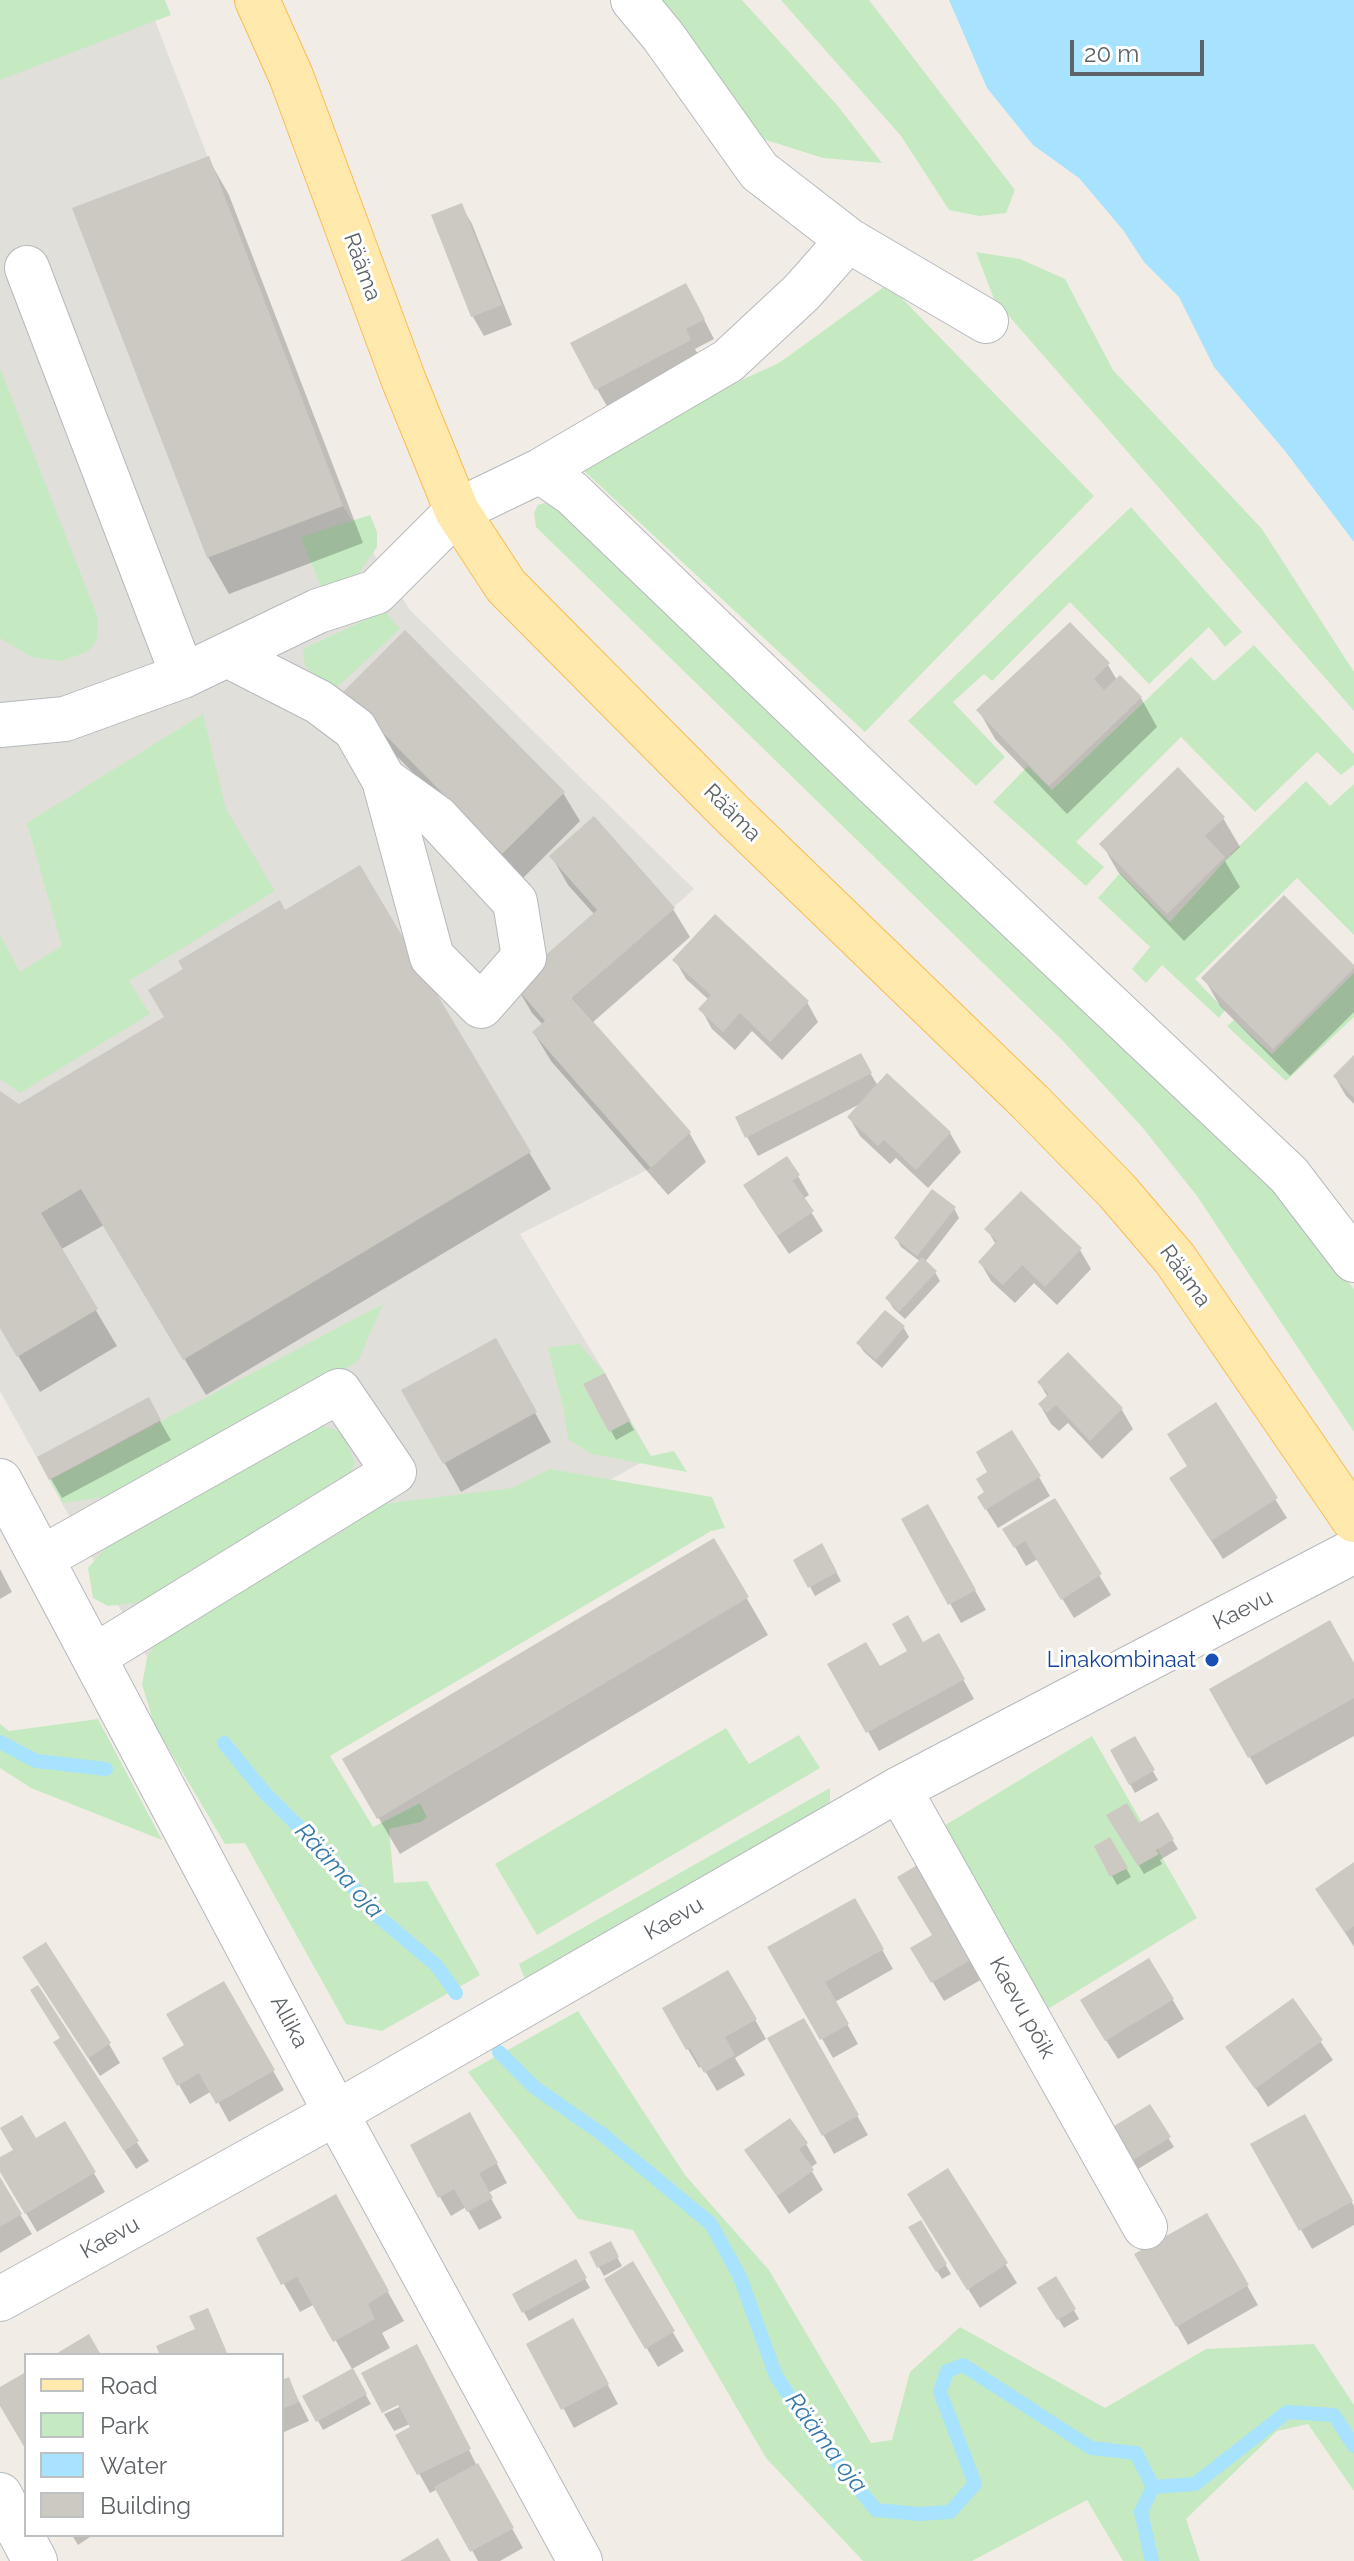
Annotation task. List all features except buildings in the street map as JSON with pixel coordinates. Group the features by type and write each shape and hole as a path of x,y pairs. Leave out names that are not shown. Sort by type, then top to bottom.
{"main road":[{"name":"Rääma","path":"261,4 291,76 404,381 457,511 506,586 731,813 1020,1092 1117,1191 1175,1259 1354,1520"}],"street":[{"path":"633,0 663,36 759,171 848,240 986,321"},
{"path":"0,725 65,719 183,676 318,611 376,592 457,511 540,471 728,361 802,292 848,240"},
{"path":"27,268 183,676"},
{"path":"540,471 572,493 1289,1175 1354,1260"},
{"path":"227,655 319,702 355,729 384,780 432,957 481,1006 524,957 515,902 437,818 384,780"},
{"path":"42,1558 339,1391 394,1472 95,1656"},
{"name":"Allika","path":"0,1481 336,2113 580,2561"},
{"name":"Kaevu","path":"0,2299 336,2113 899,1789 1354,1551"},
{"name":"Kaevu põik","path":"899,1789 1145,2227"},
{"path":"0,2495 35,2561"}],"shaded area":[{"path":"0,0 147,0 343,506 410,610 694,889 573,998 691,1132 651,1168 520,1234 605,1373 651,1457 181,1719 0,1391"}],"green space":[{"path":"0,0 165,0 171,15 0,80"},
{"path":"654,0 742,0 837,105 882,163 823,158 757,137"},
{"path":"781,0 869,0 1015,190 1006,213 980,216 949,210 901,136"},
{"path":"976,252 1020,259 1065,279 1113,370 1262,529 1354,672 1354,711 994,299"},
{"path":"888,284 1094,496 865,732 580,467 713,393 779,363"},
{"path":"0,368 98,618 97,641 87,652 61,661 31,657 0,638"},
{"path":"548,502 562,507 1285,1201 1354,1289 1354,1432 1197,1196 1142,1127 1063,1041 536,527 534,513 538,505"},
{"path":"1131,507 1242,632 1225,647 1209,627 1149,684 1070,602 992,681 984,674 953,702 1005,757 976,786 908,721"},
{"path":"370,515 377,532 377,547 359,573 323,592 301,537"},
{"path":"385,611 400,629 333,691 305,666 303,649"},
{"path":"1254,645 1354,754 1354,765 1341,775 1317,752 1255,812 1181,737 1076,842 1104,867 1086,886 993,802 1028,766 1052,790 1191,657 1214,681"},
{"path":"203,714 226,809 275,891 129,981 150,1014 20,1093 0,1079 0,935 20,972 62,946 27,823"},
{"path":"1306,781 1330,806 1354,784 1354,935 1297,878 1195,979 1225,1010 1219,1018 1162,965 1146,983 1132,969 1150,947 1098,898 1120,873 1170,922 1232,853"},
{"path":"1354,973 1354,1017 1286,1081 1227,1026 1234,1020 1272,1054"},
{"path":"383,1304 358,1361 301,1399 110,1496 63,1503 50,1480"},
{"path":"579,1344 605,1373 583,1385 609,1431 630,1421 651,1456 674,1451 687,1472 592,1454 568,1439 548,1348"},
{"path":"313,1423 342,1432 355,1462 345,1486 150,1601 108,1606 93,1598 88,1568 117,1535"},
{"path":"550,1469 712,1497 725,1528 711,1531 330,1756 373,1827 420,1803 427,1817 421,1822 389,1829 394,1883 427,1881 480,1975 382,2031 346,2024 245,1843 225,1844 154,1724 142,1684 147,1658 162,1632 341,1532 383,1504 512,1488"},
{"path":"98,1719 162,1840 31,1788 0,1768 0,1724 9,1731"},
{"path":"726,1728 749,1764 799,1735 820,1768 537,1935 495,1864"},
{"path":"1092,1736 1197,1918 1043,2012 939,1829"},
{"path":"830,1788 830,1805 525,1979 519,1964"},
{"path":"578,2011 685,2175 769,2270 871,2443 892,2440 910,2372 960,2327 1105,2408 1206,2349 1314,2344 1354,2405 1354,2491 1308,2424 1277,2431 1186,2519 1200,2561 1123,2561 1087,2500 972,2561 863,2561 766,2458 633,2230 578,2219 468,2072"}],"water":[{"path":"949,0 1354,0 1354,542 1285,451 1214,367 1179,297 1144,262 1123,230 1079,178 1033,145 987,88"}],"waterway":[{"name":"Rääma oja","path":"0,1742 36,1761 106,1769"},
{"name":"Rääma oja","path":"224,1743 264,1792 330,1858 373,1912 436,1965 456,1993"},
{"name":"Rääma oja","path":"499,2052 534,2087 602,2134 711,2224 740,2277 776,2376 817,2437 876,2510 919,2514 950,2512 975,2484 940,2392 947,2371 963,2365 1091,2448 1136,2453 1153,2487 1195,2484 1287,2412 1334,2415 1354,2446"},
{"path":"1152,2561 1141,2512 1153,2487"}],"place":[{"name":"Linakombinaat","path":"1212,1660"}]}
